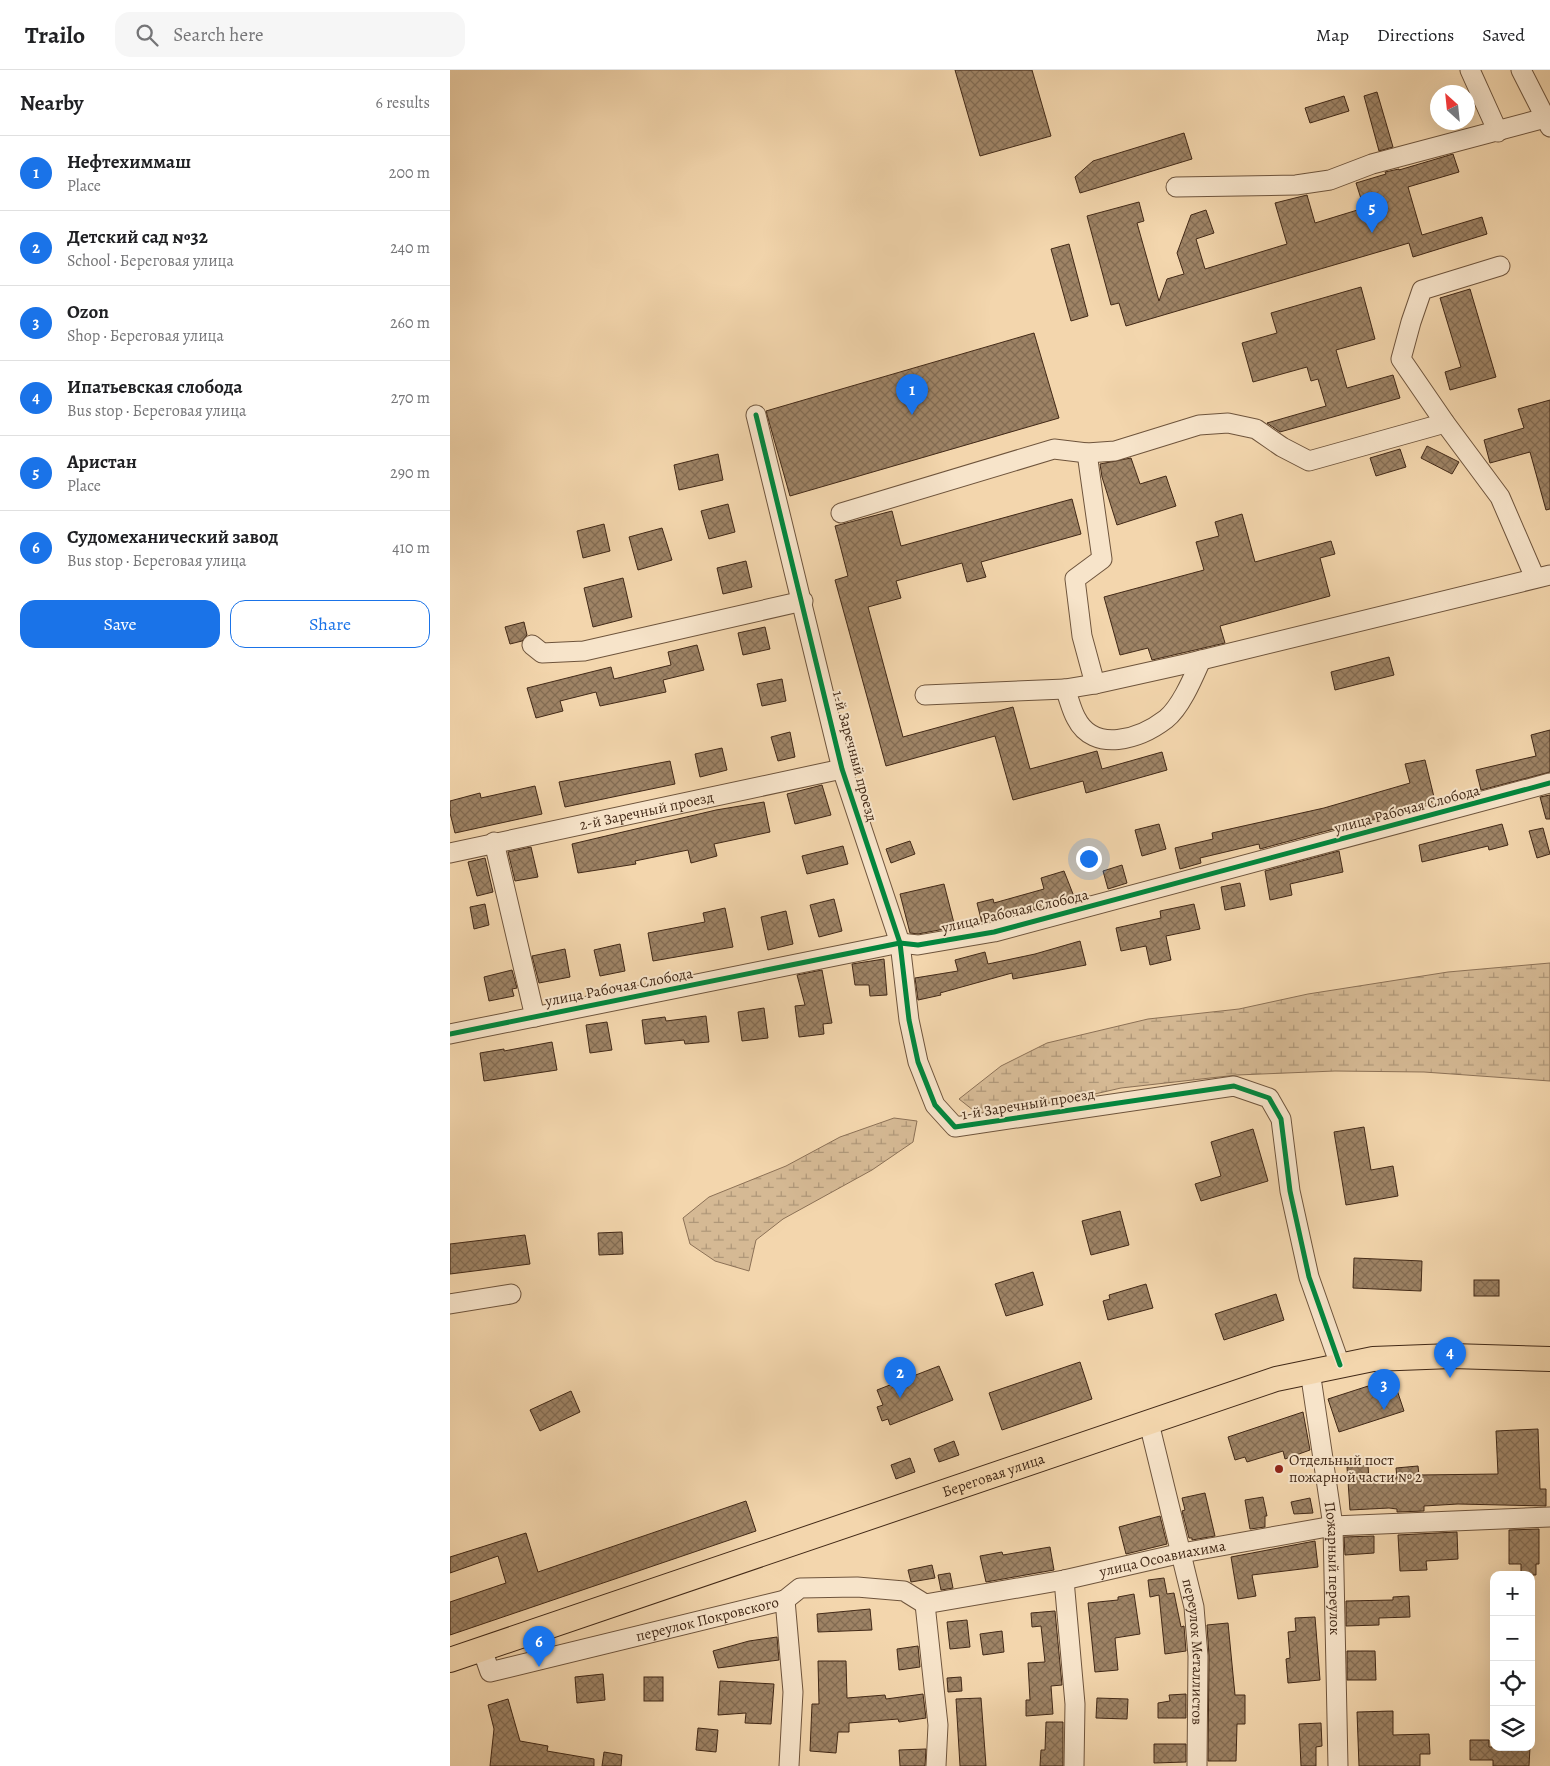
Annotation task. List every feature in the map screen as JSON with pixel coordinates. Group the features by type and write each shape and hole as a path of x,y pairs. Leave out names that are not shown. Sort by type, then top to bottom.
{"main road":[{"name":"Береговая улица","path":"450,1660 1276,1379 1373,1359 1452,1356 1550,1359"}],"street":[{"path":"1470,70 1498,132"},
{"path":"1176,187 1296,186 1330,180 1372,164 1460,140 1548,123 1521,70"},
{"path":"925,695 1065,689 1095,684 1542,577 1500,497 1445,423 1402,360 1411,322 1422,290 1500,266"},
{"name":"1-й Заречный проезд","path":"756,415 803,601 842,768 900,943 909,1020 918,1062 935,1105 955,1127 1234,1086 1269,1098 1280,1119 1290,1192 1309,1277 1340,1365"},
{"path":"841,513 1054,449 1087,453 1115,451 1199,425 1228,422 1256,428 1309,461 1445,423"},
{"path":"1087,453 1102,559 1076,579 1082,636 1095,684"},
{"path":"532,645 542,653 584,652 803,601"},
{"path":"1065,689 1076,719 1095,739 1114,741 1136,735 1167,718 1187,690 1201,660"},
{"name":"2-й Заречный проезд","path":"450,853 842,768"},
{"name":"улица Рабочая Слобода","path":"450,1034 900,943 918,945 994,932 1550,783"},
{"path":"494,842 535,1017"},
{"path":"450,1304 511,1294"},
{"name":"Пожарный переулок","path":"1310,1371 1333,1526 1338,1766"},
{"name":"переулок Металлистов","path":"1149,1422 1194,1607 1198,1656 1197,1766"},
{"name":"улица Осоавиахима","path":"925,1604 1064,1580 1182,1553 1333,1526 1550,1517"},
{"path":"1064,1580 1075,1704 1074,1766"},
{"path":"785,1600 800,1588 857,1587 904,1591 925,1604 938,1725 936,1766"},
{"name":"переулок Покровского","path":"482,1649 490,1672 785,1600 793,1692 788,1766"}],"green space":[{"path":"1550,963 1550,1081 1424,1072 1335,1071 1237,1075 1121,1088 1042,1106 978,1114 959,1099 1001,1066 1047,1043 1148,1019 1239,1009 1308,994 1448,972"},
{"path":"894,1118 917,1121 913,1142 872,1170 783,1219 756,1240 749,1271 715,1261 690,1244 683,1218 709,1197 786,1166 840,1137"}],"building":[{"path":"955,70 1032,70 1051,136 980,156"},
{"path":"1377,92 1393,147 1379,151 1364,96"},
{"path":"1344,96 1349,111 1310,123 1305,108"},
{"path":"1184,133 1192,159 1080,193 1075,177 1093,161"},
{"path":"1453,154 1459,172 1408,187 1422,235 1482,217 1487,234 1413,257 1409,243 1126,326 1119,303 1111,305 1087,216 1139,202 1144,221 1137,223 1159,301 1167,279 1184,274 1177,253 1191,215 1206,210 1214,233 1196,239 1205,269 1287,244 1275,203 1307,195 1315,223 1364,208 1356,183 1386,174 1385,172 1399,170"},
{"path":"1069,244 1088,316 1071,321 1051,249"},
{"path":"1361,287 1375,339 1336,350 1347,388 1393,375 1400,398 1280,432 1267,423 1326,406 1318,379 1311,381 1307,367 1253,382 1242,343 1277,333 1271,313"},
{"path":"1470,289 1496,377 1450,390 1445,372 1461,367 1440,298"},
{"path":"1034,333 1059,418 790,496 766,411"},
{"path":"1550,400 1550,509 1546,510 1530,452 1490,463 1484,440 1524,428 1518,409"},
{"path":"1427,446 1459,462 1452,474 1421,458"},
{"path":"1400,449 1406,467 1376,476 1370,458"},
{"path":"718,454 723,480 679,490 674,465"},
{"path":"1131,458 1140,484 1166,476 1176,506 1117,525 1102,477 1100,464"},
{"path":"1072,499 1081,534 981,562 986,577 967,582 962,563 896,581 901,598 868,607 903,737 1013,707 1030,769 1097,751 1102,769 1162,752 1167,770 1086,793 1083,781 1013,800 995,736 886,766 835,580 848,576 835,526 892,511 901,546"},
{"path":"728,504 735,532 709,539 701,511"},
{"path":"1242,514 1255,562 1331,541 1335,554 1320,558 1330,596 1220,626 1225,643 1152,660 1148,648 1120,655 1104,597 1204,570 1196,542 1219,536 1215,522"},
{"path":"604,524 610,551 583,558 577,531"},
{"path":"662,528 672,560 638,570 629,537"},
{"path":"746,561 752,587 723,594 717,568"},
{"path":"623,578 632,617 593,627 584,588"},
{"path":"524,622 527,635 522,641 510,644 505,627"},
{"path":"765,627 770,649 743,655 738,633"},
{"path":"697,645 704,670 663,680 666,692 600,706 596,692 560,701 563,711 536,718 527,688 611,667 614,679 671,665 668,652"},
{"path":"1389,657 1394,675 1335,690 1331,672"},
{"path":"782,679 786,701 762,706 757,684"},
{"path":"1550,730 1550,772 1481,790 1476,770 1536,756 1531,735"},
{"path":"790,732 795,757 778,761 771,737"},
{"path":"722,748 727,770 700,777 695,754"},
{"path":"1425,760 1435,801 1374,819 1333,827 1334,829 1260,849 1259,844 1200,858 1201,863 1180,869 1175,848 1213,839 1212,833 1324,808 1410,783 1405,764"},
{"path":"670,761 675,784 565,807 559,782"},
{"path":"822,785 831,815 795,824 787,794"},
{"path":"535,786 542,814 455,833 450,813 450,801 480,793 481,798"},
{"path":"1550,795 1550,819 1546,819 1540,797"},
{"path":"764,802 770,832 714,844 717,856 691,863 688,850 635,861 636,864 578,873 572,844 716,810"},
{"path":"1159,824 1166,849 1142,856 1135,830"},
{"path":"1502,824 1508,845 1489,850 1488,846 1422,862 1419,845"},
{"path":"1543,828 1550,854 1537,858 1529,831"},
{"path":"910,841 915,854 891,863 886,849"},
{"path":"843,846 848,864 807,874 802,856"},
{"path":"531,847 538,877 515,881 508,852"},
{"path":"1339,851 1343,872 1290,884 1292,895 1270,900 1265,871"},
{"path":"485,858 493,892 477,896 468,862"},
{"path":"1122,865 1127,883 1108,889 1103,871"},
{"path":"1064,871 1075,899 982,923 977,903 993,899 994,903 1044,889 1041,878"},
{"path":"1240,883 1245,906 1225,910 1221,887"},
{"path":"944,884 955,927 918,934 910,933 900,894"},
{"path":"834,899 842,931 819,937 810,905"},
{"path":"485,904 489,925 474,929 470,907"},
{"path":"1194,904 1200,929 1166,936 1171,960 1150,965 1146,946 1121,951 1116,928 1161,918 1160,911"},
{"path":"725,908 733,947 653,961 648,933 705,922 703,913"},
{"path":"786,911 793,944 768,950 761,917"},
{"path":"1080,941 1086,965 1013,979 1012,973 940,993 941,995 918,1000 915,978 958,971 955,960 985,952 988,964 1035,954"},
{"path":"620,944 625,971 600,976 594,950"},
{"path":"565,949 570,977 539,983 532,956"},
{"path":"884,959 887,995 870,996 869,985 855,985 852,964"},
{"path":"512,970 517,988 512,989 514,996 489,1001 484,977"},
{"path":"822,970 832,1023 823,1024 824,1034 799,1037 795,1006 805,1005 797,975"},
{"path":"764,1008 768,1038 742,1041 738,1012"},
{"path":"706,1016 709,1042 685,1044 684,1040 645,1044 642,1020 665,1017 666,1021"},
{"path":"607,1022 612,1050 590,1053 586,1025"},
{"path":"552,1042 557,1070 484,1081 480,1053 504,1049 504,1051"},
{"path":"1364,1127 1371,1170 1393,1166 1398,1196 1346,1205 1334,1132"},
{"path":"1253,1129 1268,1181 1201,1201 1195,1184 1221,1176 1211,1142"},
{"path":"1120,1211 1129,1245 1091,1255 1082,1221"},
{"path":"622,1232 623,1254 599,1255 598,1233"},
{"path":"525,1235 530,1264 450,1274 450,1244"},
{"path":"1354,1258 1422,1261 1421,1291 1353,1288"},
{"path":"1033,1272 1043,1305 1006,1316 995,1284"},
{"path":"1474,1280 1499,1280 1499,1296 1474,1296"},
{"path":"1146,1284 1153,1308 1108,1320 1103,1301 1110,1299 1109,1295"},
{"path":"1276,1294 1284,1320 1224,1340 1215,1314"},
{"path":"1080,1362 1092,1399 1002,1430 989,1393"},
{"path":"939,1366 953,1400 890,1425 888,1419 882,1421 877,1407 883,1405 877,1390"},
{"path":"1393,1378 1404,1411 1339,1432 1328,1399"},
{"path":"571,1391 580,1412 540,1431 530,1410"},
{"path":"1303,1412 1310,1450 1285,1459 1283,1451 1247,1462 1245,1457 1235,1460 1228,1437"},
{"path":"1538,1429 1540,1489 1546,1489 1546,1506 1458,1504 1424,1506 1424,1511 1397,1512 1397,1509 1389,1508 1350,1510 1347,1467 1368,1465 1369,1480 1397,1478 1396,1468 1418,1466 1419,1475 1498,1474 1496,1431"},
{"path":"954,1441 959,1455 939,1462 934,1449"},
{"path":"910,1458 915,1472 896,1479 891,1465"},
{"path":"1205,1493 1215,1536 1192,1540 1192,1538 1189,1538 1182,1511 1185,1510 1182,1498"},
{"path":"1263,1497 1267,1516 1265,1516 1265,1527 1250,1529 1245,1500"},
{"path":"1310,1498 1313,1513 1294,1514 1291,1502"},
{"path":"746,1501 756,1531 450,1635 450,1602 506,1583 498,1556 450,1573 450,1557 526,1533 538,1572"},
{"path":"1160,1516 1167,1544 1126,1554 1119,1527"},
{"path":"1539,1529 1539,1564 1536,1564 1536,1575 1535,1571 1521,1571 1521,1564 1509,1564 1509,1530"},
{"path":"1457,1532 1458,1559 1426,1561 1427,1570 1400,1571 1398,1535"},
{"path":"1374,1536 1374,1553 1345,1555 1344,1537"},
{"path":"1315,1541 1318,1567 1252,1575 1256,1596 1238,1599 1231,1557"},
{"path":"1050,1547 1054,1570 986,1582 980,1556 1002,1552 1003,1555"},
{"path":"932,1565 935,1578 911,1582 908,1570"},
{"path":"950,1573 953,1588 941,1590 938,1575"},
{"path":"1164,1578 1167,1594 1174,1593 1181,1627 1184,1626 1186,1651 1165,1654 1159,1595 1150,1597 1148,1580"},
{"path":"1134,1594 1140,1634 1115,1638 1118,1670 1095,1672 1088,1603 1118,1600 1118,1597"},
{"path":"1409,1596 1410,1617 1379,1618 1379,1625 1346,1626 1346,1601 1393,1600 1393,1597"},
{"path":"870,1609 872,1630 818,1632 817,1614"},
{"path":"1055,1611 1062,1685 1051,1686 1053,1714 1026,1716 1026,1700 1030,1700 1028,1663 1045,1662 1041,1626 1032,1627 1031,1613"},
{"path":"1315,1617 1320,1680 1288,1683 1286,1659 1290,1658 1288,1632 1296,1631 1295,1618"},
{"path":"967,1620 970,1647 950,1649 947,1622"},
{"path":"1228,1623 1235,1695 1245,1695 1245,1724 1237,1724 1236,1761 1208,1761 1209,1656 1207,1625"},
{"path":"1002,1631 1004,1652 983,1655 980,1634"},
{"path":"777,1637 779,1660 718,1668 713,1651 749,1641"},
{"path":"918,1646 920,1667 899,1670 897,1649"},
{"path":"1347,1651 1375,1651 1376,1680 1347,1680"},
{"path":"818,1661 846,1661 847,1698 885,1695 886,1699 923,1694 926,1718 899,1722 898,1719 849,1723 849,1732 838,1732 836,1753 810,1751 812,1704 819,1704"},
{"path":"603,1674 605,1700 577,1703 575,1677"},
{"path":"644,1677 663,1677 663,1701 644,1701"},
{"path":"961,1677 962,1691 948,1692 947,1678"},
{"path":"720,1681 774,1684 771,1724 745,1723 746,1713 718,1715"},
{"path":"1186,1694 1186,1718 1158,1718 1158,1703 1170,1701 1169,1695"},
{"path":"981,1698 986,1766 960,1766 956,1699"},
{"path":"1097,1698 1128,1699 1127,1719 1096,1718"},
{"path":"508,1699 520,1741 548,1746 547,1751 594,1759 594,1766 490,1766 494,1729 488,1705"},
{"path":"1393,1711 1393,1735 1429,1734 1430,1754 1420,1754 1420,1766 1359,1766 1357,1712"},
{"path":"1046,1722 1063,1722 1063,1766 1040,1766 1041,1750 1045,1750"},
{"path":"1321,1723 1322,1746 1316,1747 1316,1766 1301,1766 1299,1724"},
{"path":"698,1728 718,1730 716,1752 696,1750"},
{"path":"1470,1740 1489,1740 1490,1751 1530,1751 1529,1766 1493,1766 1493,1760 1470,1760"},
{"path":"1154,1744 1186,1744 1186,1762 1154,1763"},
{"path":"926,1749 925,1766 900,1766 899,1750"},
{"path":"604,1752 622,1755 621,1766 602,1766"}],"cycle path":[{"path":"756,415 842,769 900,943 909,1020 918,1062 935,1105 955,1127 1234,1086 1269,1098 1281,1119 1290,1191 1309,1277 1340,1365"},
{"path":"450,1034 900,943 918,945 994,932 1550,783"}],"place":[{"name":"Аристан","path":"1372,233"},
{"name":"Нефтехиммаш","path":"912,415"},
{"name":"Ипатьевская слобода","path":"1450,1378"},
{"name":"Детский сад №32","path":"900,1398"},
{"name":"Ozon","path":"1384,1410"},
{"name":"Отдельный пост пожарной части № 2","path":"1279,1469"},
{"name":"Судомеханический завод","path":"539,1667"}]}
